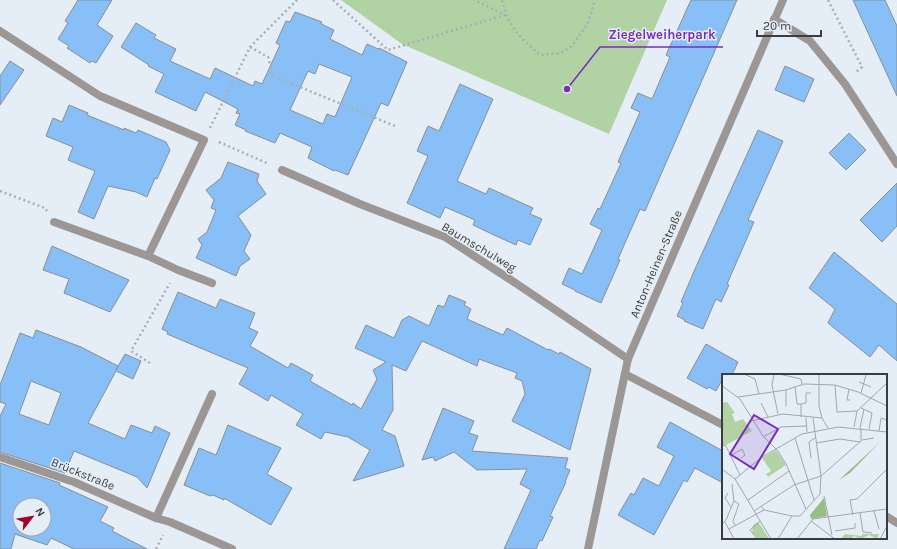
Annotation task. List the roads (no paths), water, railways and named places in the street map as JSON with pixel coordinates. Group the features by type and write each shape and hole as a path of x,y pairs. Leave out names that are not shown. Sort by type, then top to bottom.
{"street":[{"name":"Anton-Heinen-Straße","path":"588,549 628,360 783,0"},
{"path":"774,19 810,41 845,84 897,164"},
{"path":"0,31 100,96 204,140 148,256"},
{"name":"Baumschulweg","path":"282,170 360,204 445,237 628,360"},
{"path":"54,222 148,256 178,270 212,283"},
{"path":"625,374 722,424"},
{"path":"156,518 212,394"},
{"name":"Brückstraße","path":"0,457 74,482 232,549"},
{"path":"887,517 897,523"}],"place":[{"name":"Ziegelweiherpark","path":"567,89"}]}
